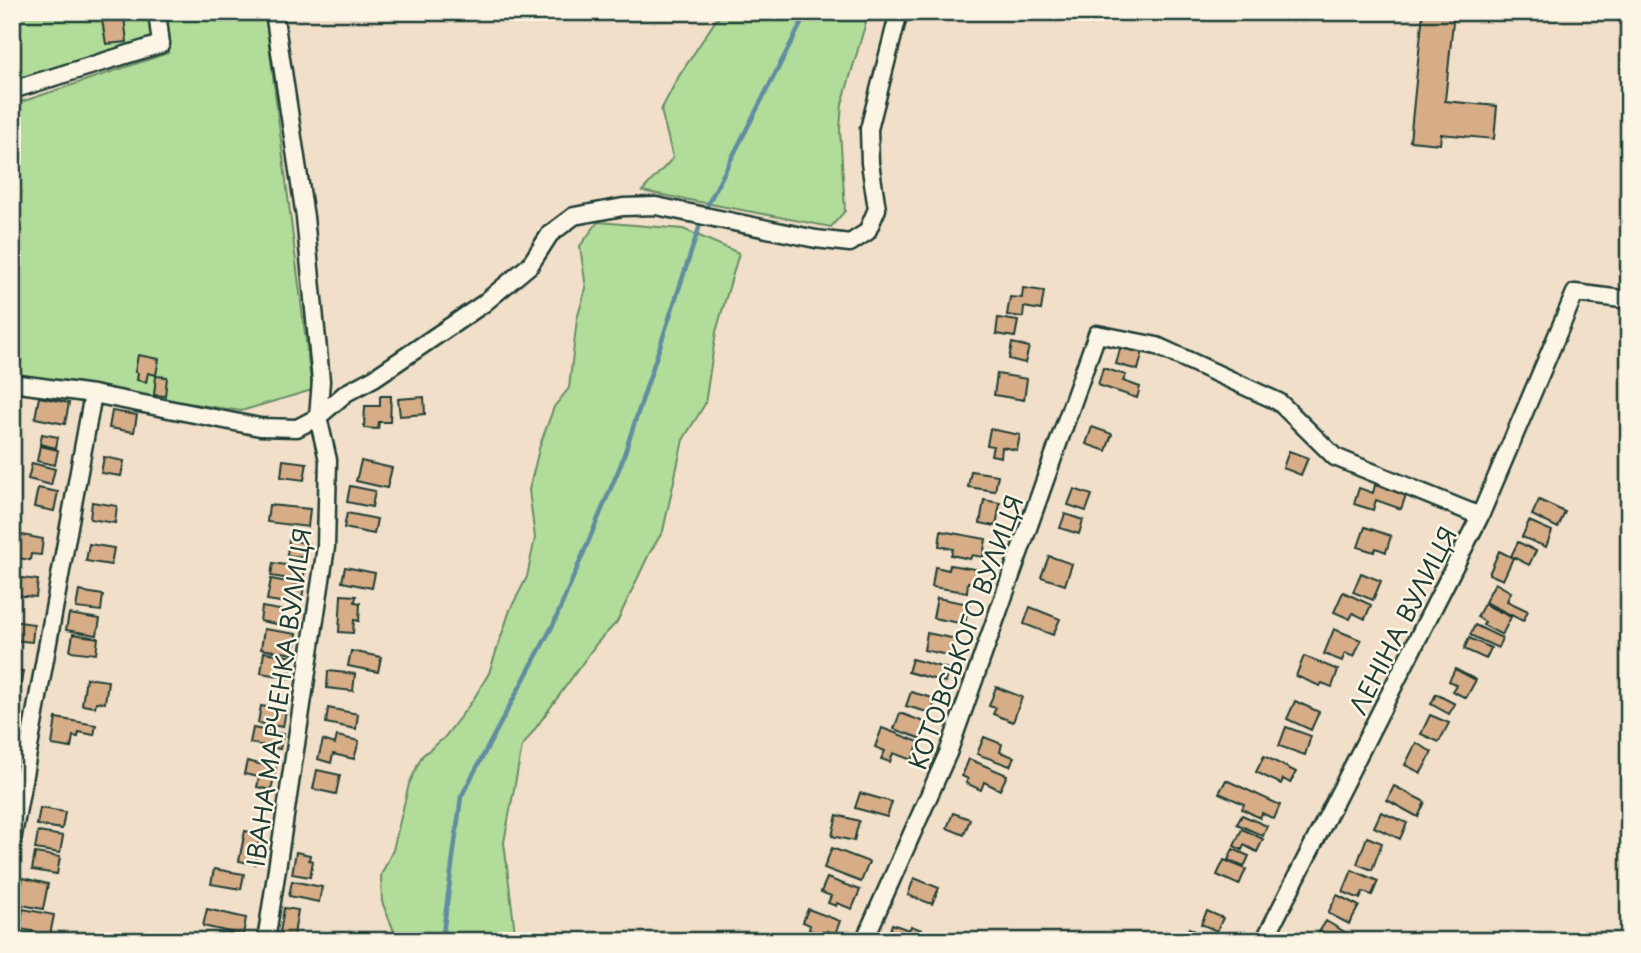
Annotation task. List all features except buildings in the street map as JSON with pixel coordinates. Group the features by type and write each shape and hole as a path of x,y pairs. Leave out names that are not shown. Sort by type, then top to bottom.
{"street":[{"path":"12,90 161,44 158,12"},
{"name":"ІВАНА МАРЧЕНКА ВУЛИЦЯ","path":"266,941 326,547 328,460 318,417 321,381 305,217 274,12"},
{"path":"12,383 93,394 260,427 297,428 318,417 346,393 483,304 530,265 551,234 575,216 623,207 656,206 816,239 850,243 867,232 877,209 870,163 869,130 899,12"},
{"path":"1480,516 1575,293 1629,300"},
{"name":"ЛЕНІНА ВУЛИЦЯ","path":"1097,334 1157,346 1279,402 1335,457 1480,516 1264,941"},
{"name":"КОТОВСЬКОГО ВУЛИЦЯ","path":"864,941 947,753 1097,334"},
{"path":"12,841 93,394"}],"green space":[{"path":"12,12 151,12 154,40 18,83"},
{"path":"164,12 265,12 312,390 241,411 12,377 12,105 168,53"},
{"path":"724,12 869,12 842,104 840,129 845,211 831,227 642,191 673,158 661,110 679,76"},
{"path":"598,222 683,229 739,253 716,332 705,404 683,440 663,531 649,554 617,622 597,643 522,747 504,842 516,941 398,941 382,902 381,875 393,850 409,784 422,756 444,738 473,700 489,673 510,610 527,577 535,538 529,490 540,445 554,407 569,388 577,319 586,288 580,246"}],"waterway":[{"path":"707,206 807,12"},
{"path":"442,941 461,797 554,623 621,464 699,228"}]}
